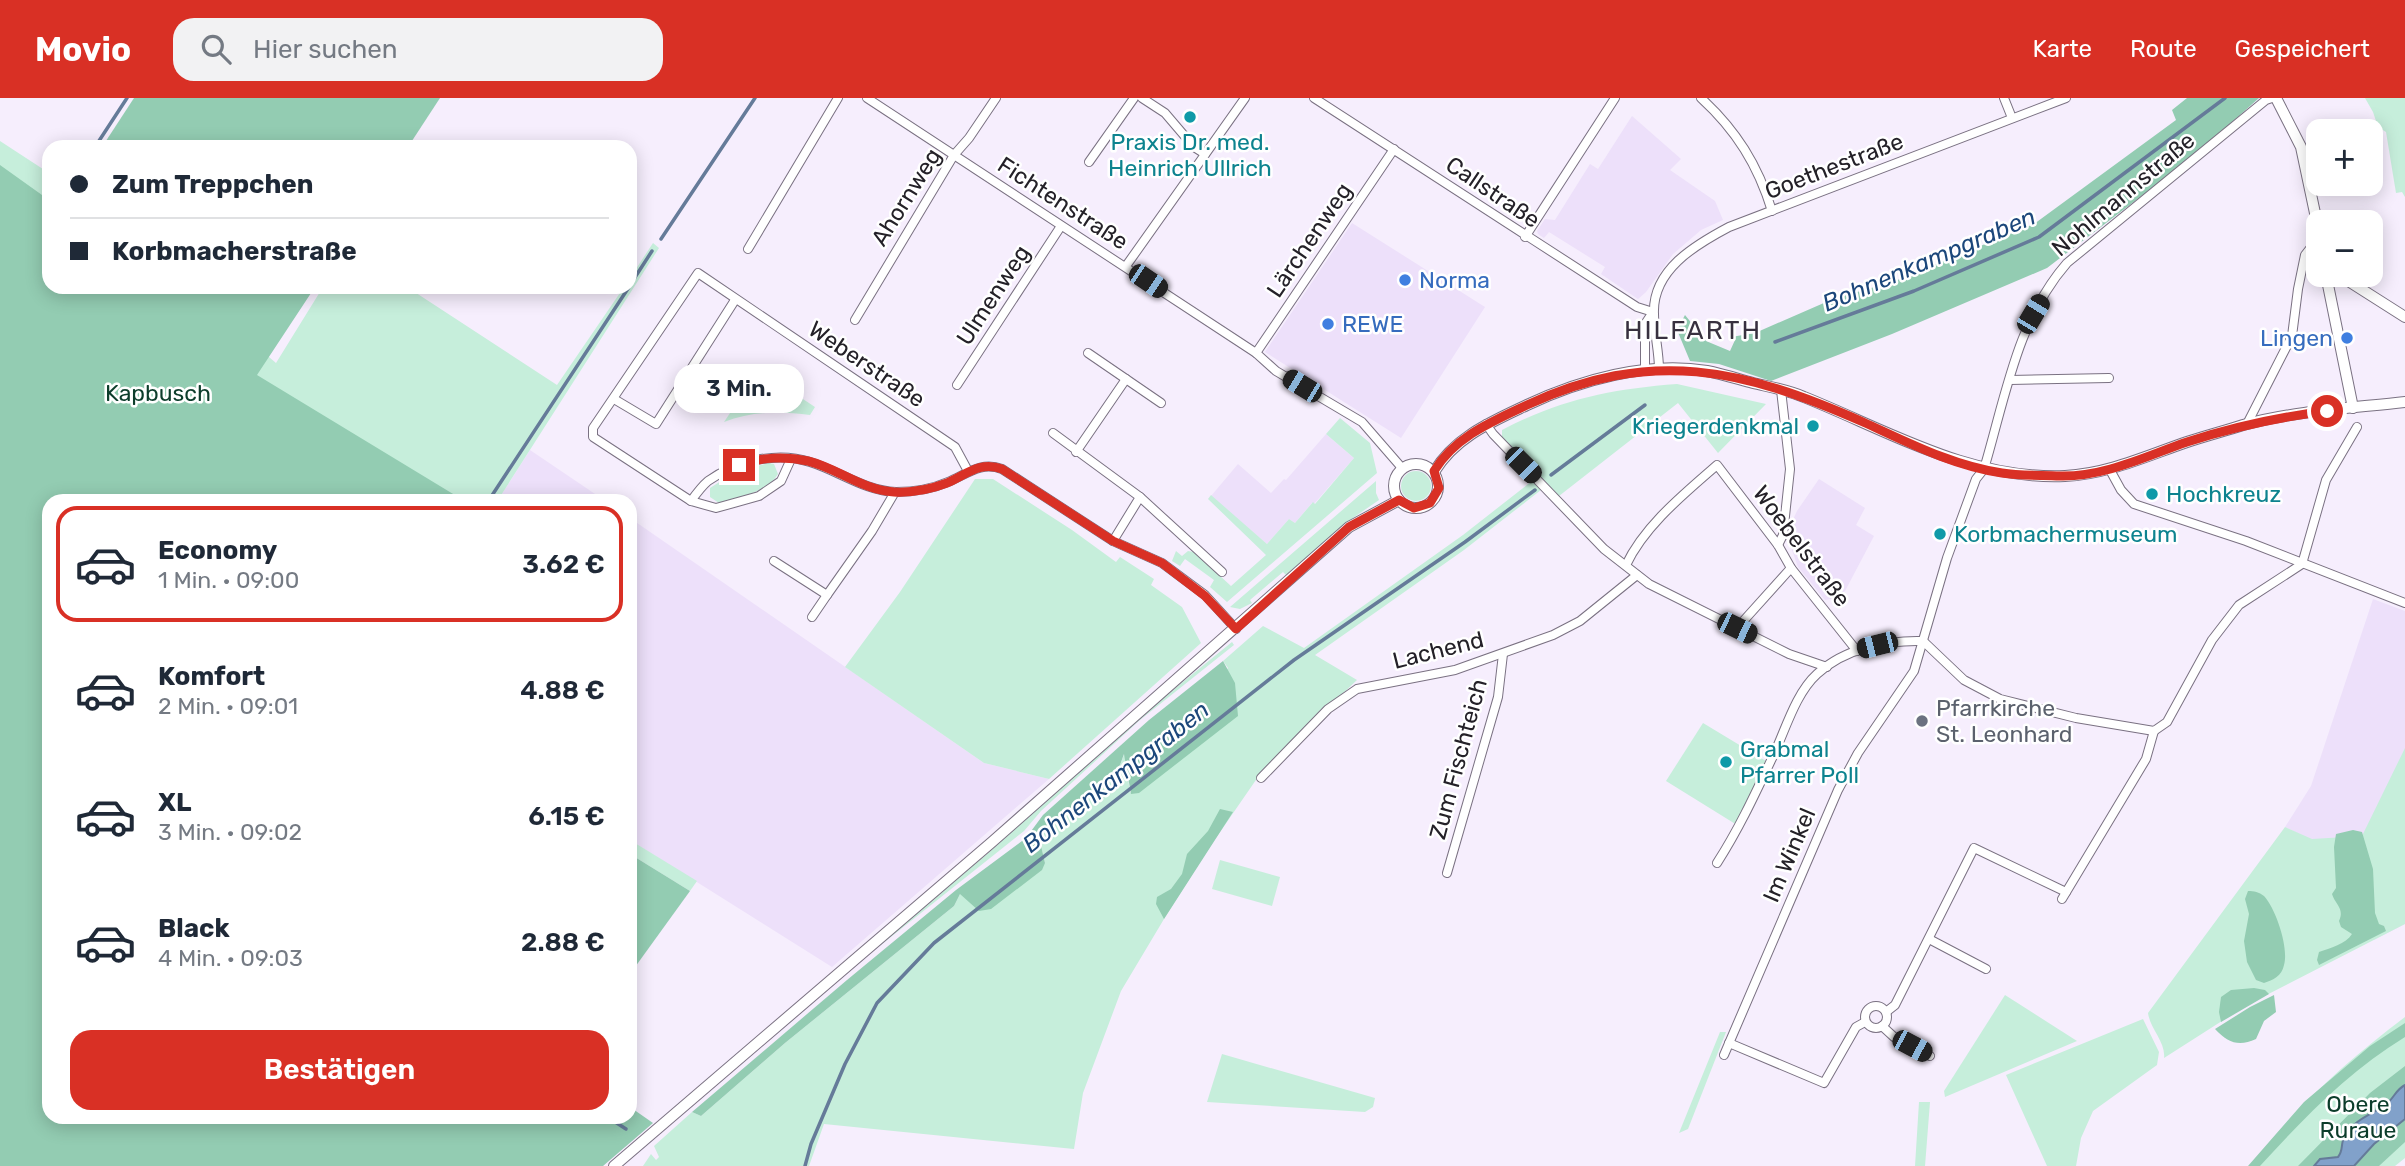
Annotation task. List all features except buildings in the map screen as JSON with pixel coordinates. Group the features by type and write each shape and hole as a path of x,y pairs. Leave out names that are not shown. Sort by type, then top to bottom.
{"main road":[{"path":"2274,98 2301,146 2314,210"},
{"path":"2328,287 2353,408"},
{"path":"2358,287 2405,317"},
{"path":"1434,471 1461,440 1486,424 1537,400 1603,378 1660,369 1705,371 1782,390 1816,402 1933,454 1984,469 2003,473 2065,476 2109,470 2247,424 2405,402"},
{"path":"1417,463 1434,471 1439,488 1430,503 1414,508 1399,500 1394,485 1396,475 1402,468 1417,463"},
{"path":"614,1166 1236,629 1349,527 1399,500"}],"street":[{"path":"748,249 838,98"},
{"name":"Fichtenstraße","path":"867,98 1126,266 1256,353 1276,370 1362,422 1402,468"},
{"name":"Ahornweg","path":"855,320 954,155 996,98"},
{"path":"1089,162 1135,98"},
{"path":"1142,98 1165,113 1194,147 1205,154"},
{"path":"1126,266 1244,98"},
{"name":"Callstraße","path":"1314,98 1525,237 1637,307 1653,312"},
{"path":"1525,237 1615,98"},
{"path":"1701,98 1723,117 1740,139 1764,186 1772,211"},
{"path":"2004,98 2012,118"},
{"name":"Goethestraße","path":"1644,371 1645,324 1653,312 1661,284 1684,254 1700,242 1729,227 2066,98"},
{"name":"Nohlmannstraße","path":"1923,641 1947,558 1976,479 1984,469 2018,352 2033,314 2056,276 2067,263 2266,100 2274,98"},
{"name":"Lärchenweg","path":"1256,353 1394,149"},
{"name":"Ulmenweg","path":"957,385 1061,226"},
{"path":"2247,424 2292,336 2306,254"},
{"name":"Weberstraße","path":"614,399 698,273 955,447 968,471"},
{"path":"735,300 656,424 614,399 593,428 593,437 691,501 716,509 759,496 781,481 792,459"},
{"name":"Goethestraße","path":"1653,312 1660,369"},
{"path":"1088,353 1161,403"},
{"path":"2010,380 2109,378"},
{"path":"1076,452 1126,379"},
{"path":"1778,545 1783,535 1790,469 1782,390"},
{"path":"1486,424 1604,549 1649,584 1789,653 1827,667"},
{"path":"1886,1012 1895,1005 1974,848 2064,896 2146,759 2154,731 2167,722 2212,640 2239,605 2302,564 2326,480 2357,428"},
{"path":"1053,433 1140,497 1222,572"},
{"path":"691,501 706,482 752,460 810,461 873,488 895,492 925,490 968,471 991,465 1002,469 1113,541 1162,563 1205,596 1236,629"},
{"name":"Woebelstraße","path":"1626,565 1656,523 1717,465 1778,545 1791,568 1857,650"},
{"path":"2109,470 2121,490 2134,504 2246,541 2405,603"},
{"path":"812,617 872,531 895,492"},
{"path":"1113,541 1140,497"},
{"path":"774,561 827,595"},
{"path":"1737,628 1791,568"},
{"name":"Lachend","path":"1261,778 1328,709 1357,689 1455,670 1553,635 1580,621 1637,575"},
{"path":"1717,863 1741,826 1804,692 1816,675 1857,650 1897,640 1923,641 1964,680 2000,699 2076,718 2154,731"},
{"name":"Im Winkel","path":"1724,1055 1838,790 1858,752 1914,671 1923,641"},
{"name":"Zum Fischteich","path":"1447,873 1498,697 1503,654"},
{"path":"1929,939 1986,969"},
{"path":"1880,1007 1886,1012 1886,1020 1882,1026 1875,1028 1866,1022 1865,1014 1869,1008 1880,1007"},
{"path":"1729,1043 1824,1083 1856,1027 1866,1022"},
{"path":"1882,1026 1895,1037 1930,1056"}],"shaded area":[{"path":"1632,116 1681,159 1670,170 1715,201 1723,220 1701,230 1673,254 1638,299 1601,274 1605,267 1549,232 1544,238 1537,231 1545,219 1555,220 1590,164 1598,169"},
{"path":"1352,223 1485,307 1401,438 1265,352"},
{"path":"1326,434 1354,458 1295,523 1289,519 1267,544 1211,496 1238,464 1271,493 1286,480"},
{"path":"530,450 595,494 502,494"},
{"path":"1819,479 1865,508 1856,525 1874,536 1845,591 1836,598 1825,600 1798,567 1788,539 1797,511"},
{"path":"637,523 984,763 1049,779 832,967 637,844"},
{"path":"2373,599 2405,611 2405,924 2374,940 2362,836 2312,840 2285,827 2311,786"}],"green space":[{"path":"134,98 440,98 413,140 107,140"},
{"path":"2187,98 2259,98 2194,156 2047,268 1892,334 1771,381 1719,364 1690,361 1677,330 1685,315 1706,341 1730,351 1735,340 1731,337 1755,333 1833,299 1895,281 2034,224 2176,120 2172,110"},
{"path":"2365,98 2405,98 2405,197 2402,192 2396,193 2383,119 2375,119"},
{"name":"Kapbusch","path":"0,141 42,168 42,294 71,294 269,357 276,363 319,294 418,294 557,385 619,294 630,294 502,494 42,494 42,1123 0,1166"},
{"name":"Kapbusch","path":"0,165 42,195 42,294 310,294 257,375 453,494 42,494 42,1124 637,1124 637,1112 653,1123 603,1166 0,1166"},
{"name":"Kapbusch","path":"653,243 659,248 637,282 637,267"},
{"path":"759,370 815,407 810,415 766,413 724,422"},
{"path":"1677,384 1766,404 1718,453 1678,403 1559,496 1502,437 1502,430 1566,403 1631,389"},
{"path":"1340,418 1370,443 1377,473 1227,602 1210,587 1214,580 1185,559 1180,566 1172,561 1176,551 1182,556 1188,551 1194,552 1231,586 1266,555 1208,499 1211,495 1267,544 1289,519 1295,523 1313,502 1315,504 1354,458 1326,434"},
{"path":"769,463 774,464 778,474 767,486 719,503 710,497 710,488 732,474"},
{"path":"1416,471 1426,476 1431,486 1426,496 1416,501 1406,496 1401,486 1406,476"},
{"path":"975,479 993,479 1116,562 1120,557 1154,579 1151,585 1182,607 1201,643 1049,779 984,763 845,667 900,592"},
{"path":"1376,481 1379,500 1347,522 1286,575 1283,572 1250,600 1252,603 1240,609 1230,607"},
{"path":"1532,481 1541,490 1464,550 1315,655 1357,680 1258,777 1164,919 1121,991 1083,1093 1074,1149 824,1124 809,1166 643,1166 651,1154 656,1160 659,1157 654,1146 692,1112 701,1116 785,1043 954,906 960,894 1045,863 1039,837 1120,765 1125,752 1130,793 1228,668 1223,661 1263,626 1304,648 1463,535"},
{"path":"1232,642 1234,645 1140,720 1041,811 1024,831 872,952 650,1142 649,1138 861,957 987,854 1147,711"},
{"path":"1223,661 1235,683 1238,716 1139,793 1131,794 1124,754 1120,765 1039,837 1045,863 1042,870 991,909 979,911 960,894 954,906 785,1043 701,1116 692,1112 956,890 1026,838 1043,815 1149,720"},
{"path":"1703,723 1766,761 1737,825 1666,781"},
{"path":"2405,748 2405,924 2247,1005 2164,1058 2163,1046 2148,1013 2285,827 2312,839 2362,836"},
{"path":"1220,809 1233,812 1164,919 1156,904 1157,897 1171,889 1182,874 1187,854 1208,831"},
{"path":"2353,830 2362,832 2373,869 2375,913 2379,924 2384,926 2386,931 2319,965 2319,952 2342,943 2352,934 2341,927 2340,910 2332,894 2336,888 2336,834"},
{"path":"637,844 697,881 690,891 637,858"},
{"path":"637,858 690,891 637,964"},
{"path":"1220,860 1280,877 1272,906 1212,889"},
{"path":"2248,891 2264,896 2269,902 2285,949 2283,969 2277,977 2264,983 2256,980 2247,962 2244,941 2249,914 2245,899"},
{"path":"2231,990 2265,990 2269,994 2221,1022 2221,997"},
{"path":"2005,995 2077,1041 1945,1097 1944,1091"},
{"path":"2274,995 2276,1012 2264,1021 2256,1039 2244,1043 2234,1042 2215,1029 2250,1007"},
{"name":"Obere Ruraue","path":"2405,1017 2405,1158 2395,1166 2250,1166 2322,1086"},
{"path":"2143,1019 2159,1052 2157,1065 2093,1111 2081,1138 2076,1166 2047,1166 2006,1075"},
{"path":"2405,1023 2405,1037 2346,1080 2310,1113 2260,1166 2248,1166 2304,1102 2370,1046"},
{"path":"1720,1032 1726,1032 1688,1129 1679,1133"},
{"path":"1222,1054 1375,1098 1373,1107 1365,1112 1207,1102"},
{"path":"2405,1066 2405,1085 2385,1105 2353,1125 2345,1136 2338,1157 2320,1159 2314,1166 2298,1166 2370,1093"},
{"path":"1919,1102 1930,1102 1925,1166 1915,1166"},
{"path":"2405,1119 2405,1142 2379,1166 2354,1166 2374,1144"}],"water":[{"path":"2405,1085 2405,1119 2374,1144 2354,1166 2314,1166 2320,1159 2338,1157 2349,1130 2358,1121 2388,1103"}],"waterway":[{"path":"100,140 127,98"},
{"path":"661,239 755,98"},
{"name":"Bohnenkampgraben","path":"1775,342 1914,291 2039,237 2225,98"},
{"path":"637,274 652,251"},
{"path":"493,494 624,294"},
{"name":"Bohnenkampgraben","path":"1551,475 1645,405"},
{"name":"Bohnenkampgraben","path":"805,1166 811,1144 845,1064 877,1003 934,943 1294,660 1465,542 1535,490"},
{"path":"618,1124 626,1129"}],"place":[{"name":"Praxis Dr. med. Heinrich Ullrich","path":"1190,117"},
{"name":"Norma","path":"1405,280"},
{"name":"REWE","path":"1328,324"},
{"name":"Lingen","path":"2347,338"},
{"name":"Kriegerdenkmal","path":"1813,426"},
{"name":"Hochkreuz","path":"2152,494"},
{"name":"Korbmachermuseum","path":"1940,534"},
{"name":"Pfarrkirche St. Leonhard","path":"1922,721"},
{"name":"Grabmal Pfarrer Poll","path":"1726,762"}],"district":[{"name":"HILFARTH","path":"1693,330"}],"route":[{"path":"739,465 752,460 778,458 810,461 873,488 895,492 925,490 968,471 991,465 1002,469 1113,541 1162,563 1205,596 1236,629 1349,527 1399,500 1414,508 1427,506 1439,488 1434,471 1461,440 1486,424 1537,400 1624,373 1660,369 1705,371 1801,395 1933,454 2003,473 2065,476 2109,470 2247,424 2327,411"}]}
